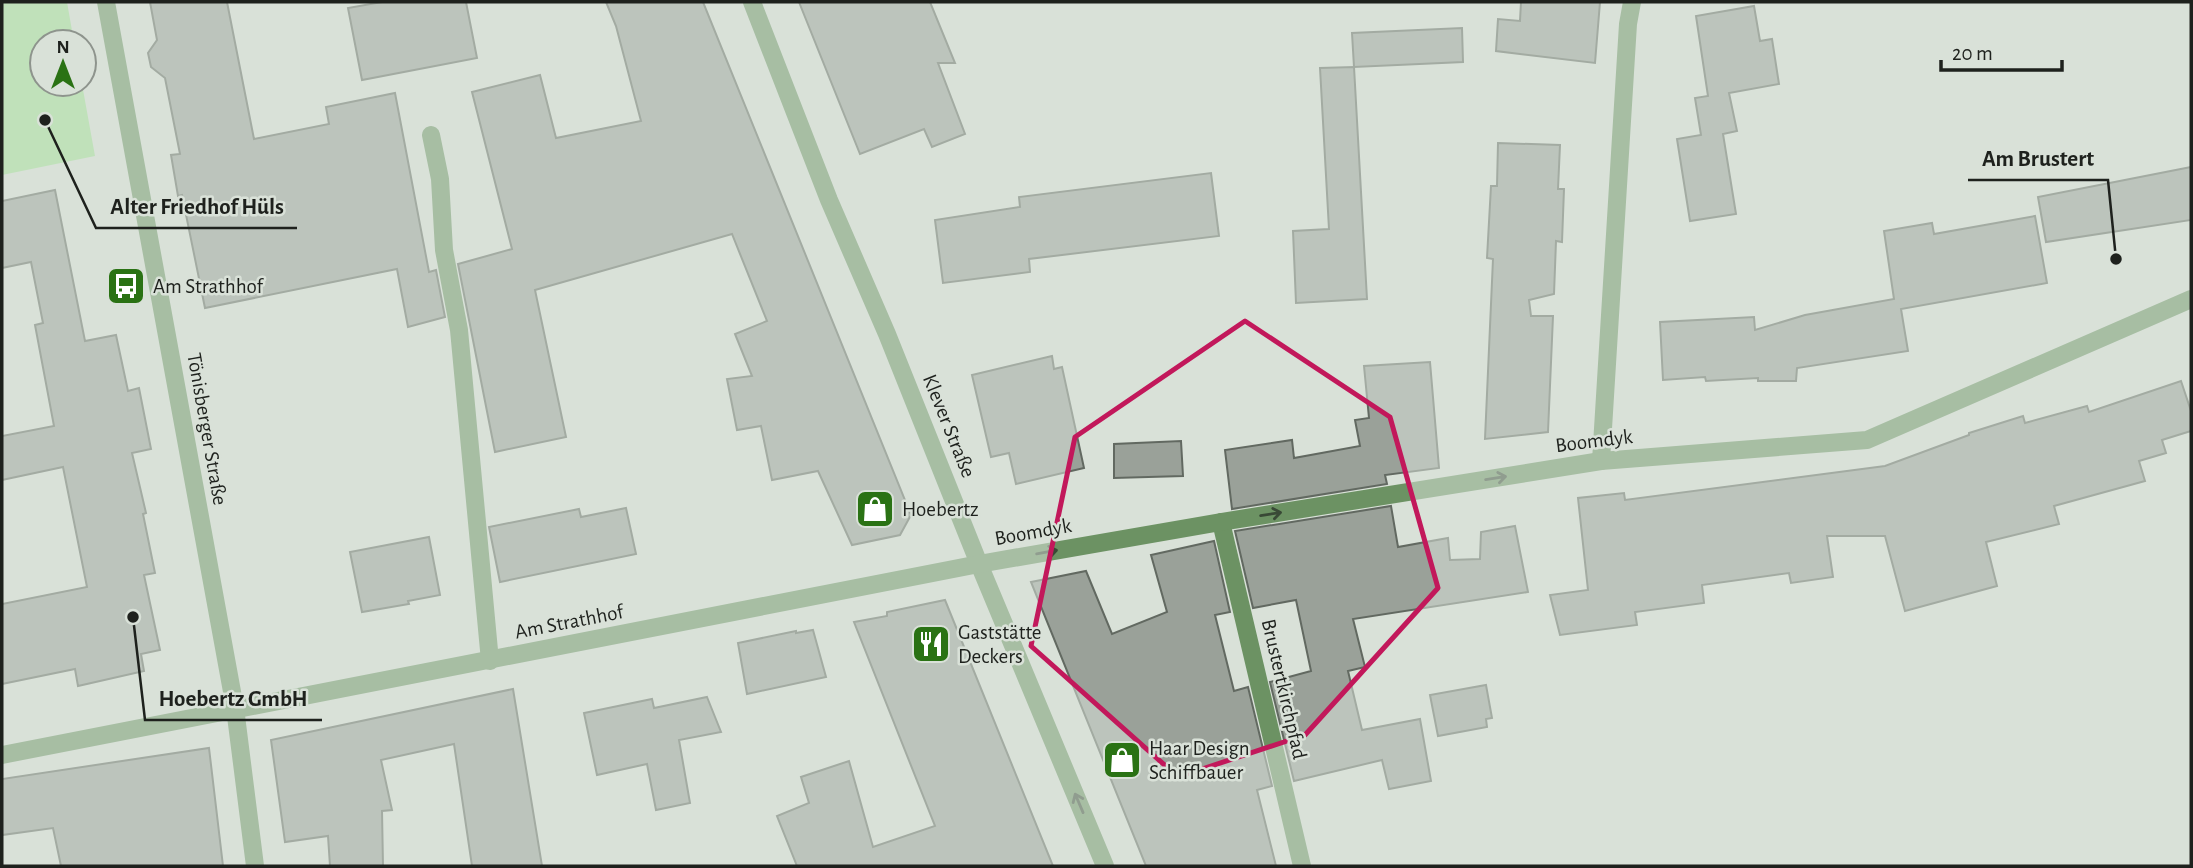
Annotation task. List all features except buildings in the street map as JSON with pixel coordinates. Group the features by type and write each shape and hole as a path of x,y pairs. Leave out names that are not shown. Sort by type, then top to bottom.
{"street":[{"name":"Tönisberger Straße","path":"106,2 235,708 255,866"},
{"name":"Klever Straße","path":"752,2 829,200 887,334 1105,866"},
{"path":"1601,461 1628,24 1632,2"},
{"path":"431,135 439,179 444,250 459,330 490,661"},
{"name":"Boomdyk","path":"979,564 1601,461 1867,440 2191,299"},
{"name":"Brustertkirchpfad","path":"1221,522 1302,866"},
{"name":"Am Strathhof","path":"2,755 979,564"}],"highlighted area":[{"path":"1245,321 1390,417 1438,588 1305,735 1178,777 1031,646 1075,437"}],"green space":[{"path":"2,2 67,2 72,28 28,28 28,98 85,98 95,156 2,175"}],"place":[{"name":"Alter Friedhof Hüls","path":"45,120"},
{"name":"Am Brustert","path":"2116,259"},
{"name":"Am Strathhof","path":"126,286"},
{"name":"Hoebertz","path":"875,509"},
{"name":"Hoebertz GmbH","path":"133,617"},
{"name":"Gaststätte Deckers","path":"931,644"},
{"name":"Haar Design Schiffbauer","path":"1122,760"}]}
